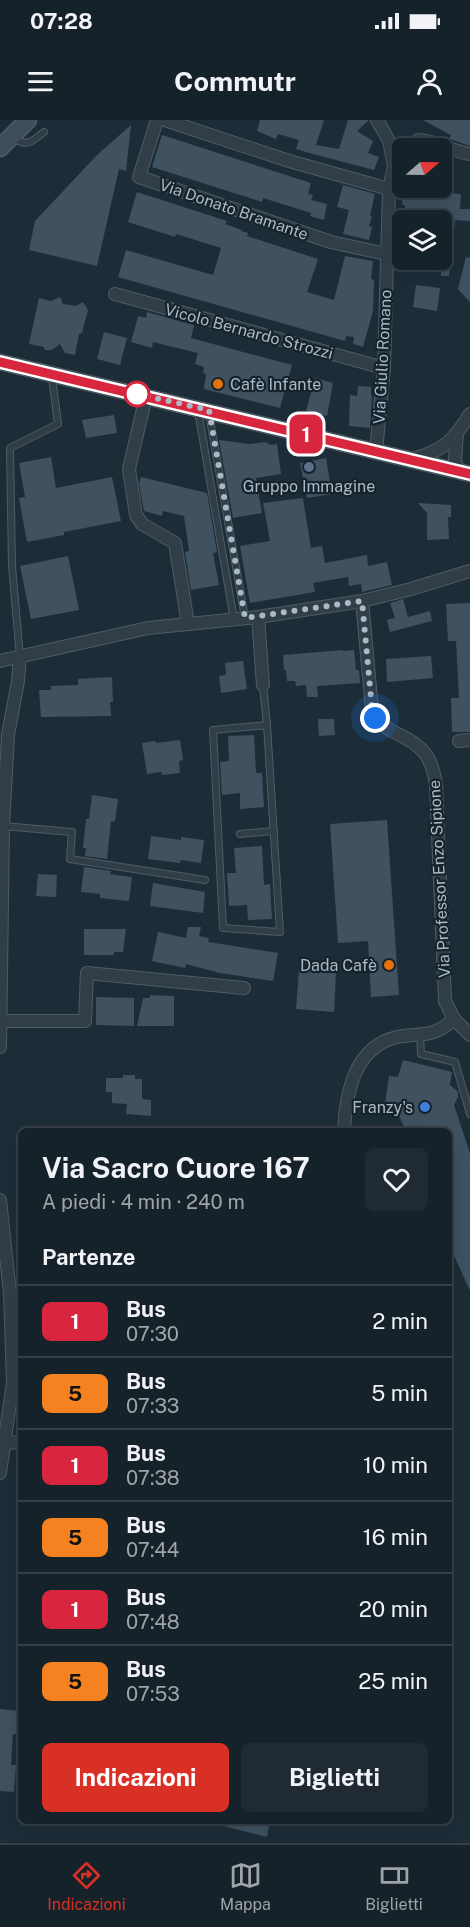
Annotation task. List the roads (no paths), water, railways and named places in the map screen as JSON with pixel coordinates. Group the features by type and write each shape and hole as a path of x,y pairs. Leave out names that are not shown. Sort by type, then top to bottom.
{"street":[{"name":"Via Donato Bramante","path":"157,120 139,177 331,242 386,254"},
{"path":"165,120 389,189"},
{"path":"378,120 392,148"},
{"path":"452,151 470,154"},
{"name":"Via Giulio Romano","path":"376,451 384,368 386,254 389,189 392,180"},
{"name":"Vicolo Bernardo Strozzi","path":"115,294 384,368"},
{"path":"0,362 465,470"},
{"path":"146,396 129,469 136,515 142,524 175,543 188,624"},
{"path":"413,459 436,452 446,445 457,434 470,414"},
{"path":"457,434 455,459 465,470"},
{"path":"0,662 148,628 246,618 362,601 470,571"},
{"name":"Via Professor Enzo Sipione","path":"362,601 372,709 375,718 382,726 423,751 434,773 446,1001 453,1019"},
{"path":"246,618 263,685"},
{"path":"0,1047 3,791 8,735 20,657"},
{"path":"1,1021 85,1022 87,973 244,988"},
{"path":"344,1128 349,1091 359,1063 369,1051 382,1042 431,1034 442,1029 453,1019 470,1035"},
{"path":"0,1200 2,1246 16,1294 13,1382 0,1473"},
{"path":"3,1441 18,1443"}],"lane":[{"path":"16,130 21,143 34,140 44,132"},
{"path":"20,657 12,566 10,448 58,424 52,373"},
{"path":"203,409 246,618"},
{"path":"203,409 246,618"},
{"path":"263,685 267,725 280,932 223,928 213,730 267,725"},
{"path":"3,826 72,832 70,860 206,880"},
{"path":"240,834 274,831"},
{"path":"420,1035 422,1054 455,1062 470,1114"}],"place":[{"name":"Cafè Infante","path":"218,384"},
{"name":"Gruppo Immagine","path":"309,467"},
{"name":"Dada Cafè","path":"389,965"},
{"name":"Franzy's","path":"425,1107"}]}
